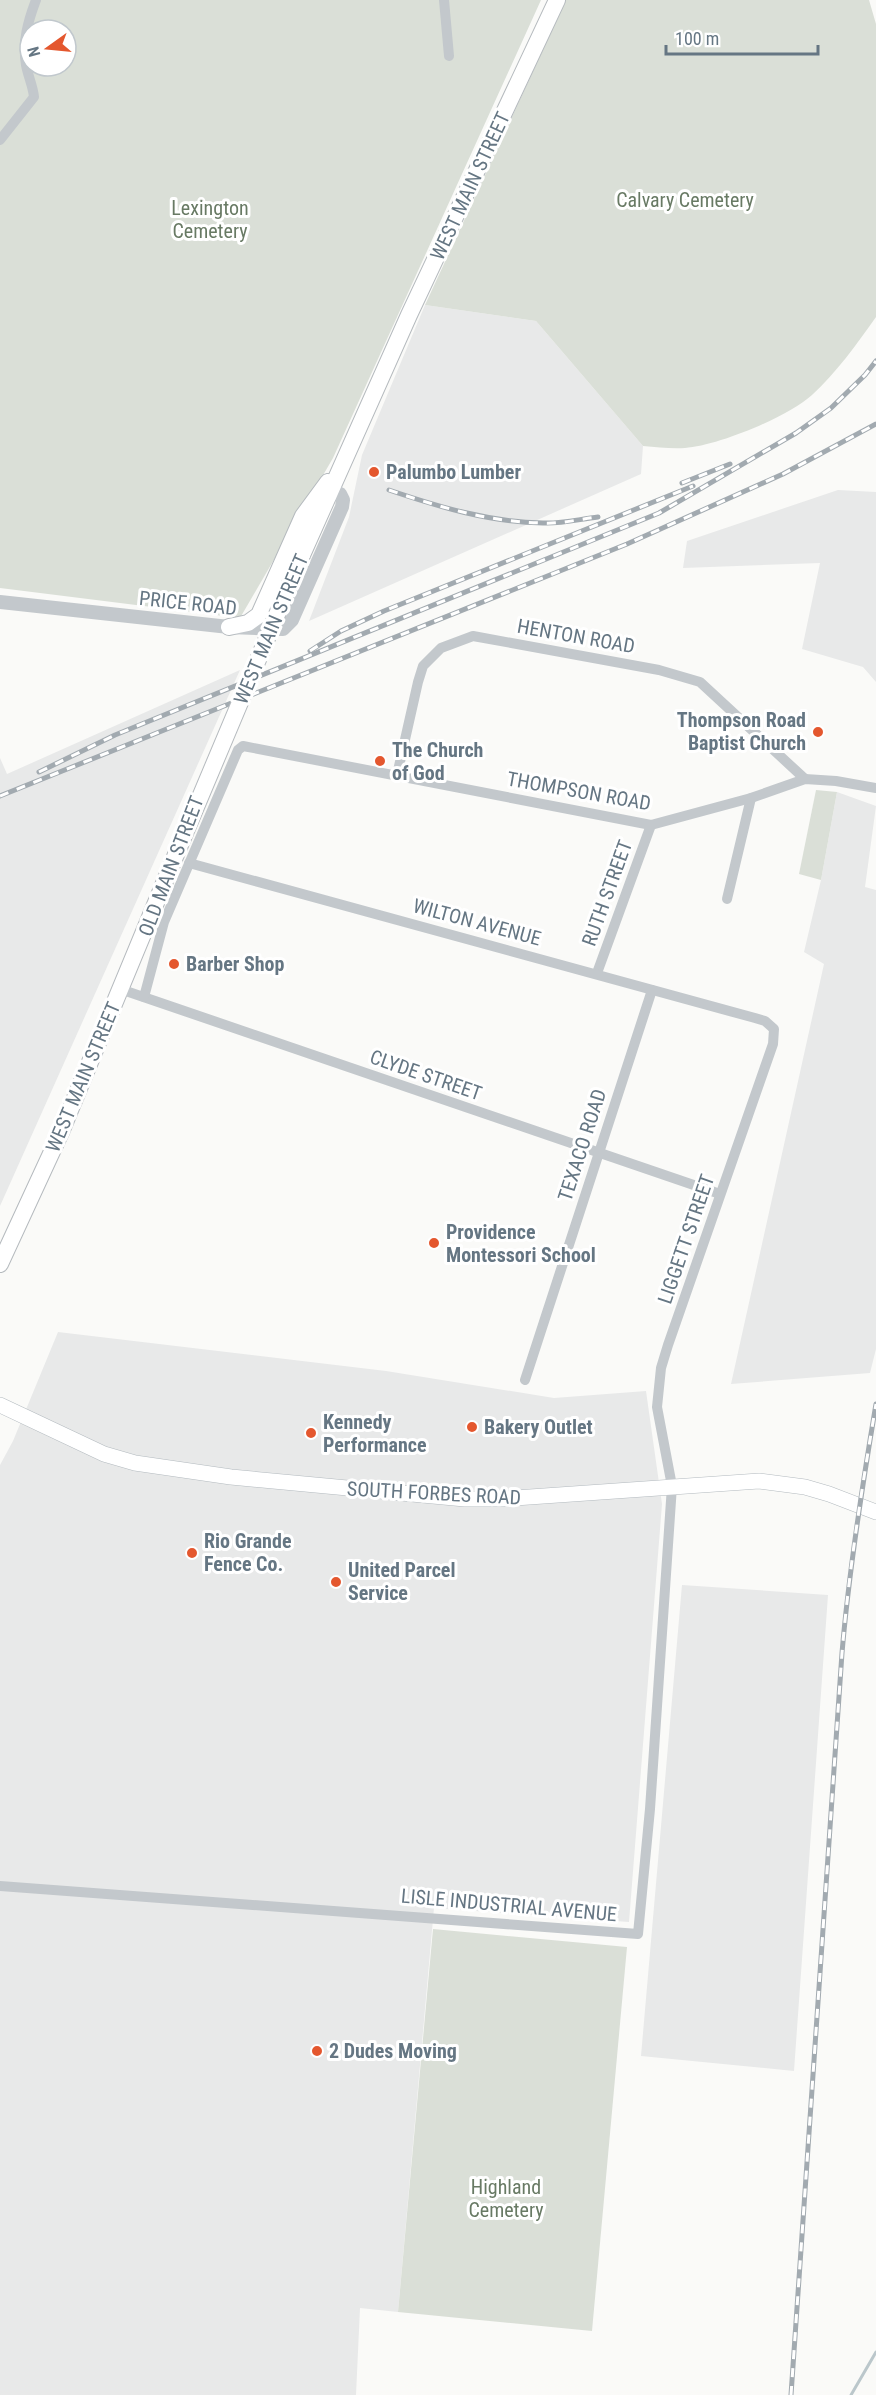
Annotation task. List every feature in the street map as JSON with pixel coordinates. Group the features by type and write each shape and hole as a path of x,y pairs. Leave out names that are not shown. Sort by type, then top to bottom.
{"main road":[{"name":"WEST MAIN STREET","path":"0,1264 57,1142 120,989 180,863 330,490 409,315 557,0"},
{"path":"229,627 249,623 259,615 303,516 344,459"},
{"name":"SOUTH FORBES ROAD","path":"0,1405 104,1454 162,1468 231,1477 465,1498 539,1498 759,1480 829,1494 876,1512"}],"street":[{"path":"0,140 34,98 33,85 26,64 26,27 36,0"},
{"path":"444,0 449,56"},
{"name":"PRICE ROAD","path":"0,602 229,627 283,629 292,620 342,507 343,500 340,494 330,490"},
{"name":"HENTON ROAD","path":"397,776 423,666 441,648 473,636 659,670 700,682 805,778"},
{"name":"THOMPSON ROAD","path":"238,750 249,746 279,754 651,825 751,798 805,778 876,788"},
{"name":"OLD MAIN STREET","path":"144,997 180,863 238,750"},
{"path":"727,899 751,798"},
{"name":"RUTH STREET","path":"597,973 651,825"},
{"name":"WILTON AVENUE","path":"180,863 597,973 756,1018"},
{"name":"CLYDE STREET","path":"120,989 720,1194"},
{"name":"TEXACO ROAD","path":"525,1380 652,990"},
{"name":"LIGGETT STREET","path":"672,1486 657,1407 658,1387 668,1345 774,1044 775,1036 771,1025 756,1018"},
{"name":"LISLE INDUSTRIAL AVENUE","path":"0,1886 638,1934 651,1799 672,1486"}],"shaded area":[{"path":"425,305 536,321 643,446 641,474 309,621 349,517 362,455"},
{"path":"838,490 876,492 876,682 863,667 802,649 820,563 683,568 687,541"},
{"path":"240,670 0,1206 0,758 7,774"},
{"path":"837,792 876,806 865,887 876,890 876,1349 870,1373 731,1384 824,964 804,952 821,880"},
{"path":"58,1332 386,1371 554,1398 646,1391 662,1504 629,1922 434,1908 398,2312 360,2308 356,2395 0,2395 0,1465 13,1441"},
{"path":"682,1585 828,1595 794,2071 641,2056"}],"green space":[{"name":"Lexington Cemetery","path":"0,0 541,0 333,458 240,618 0,588"},
{"name":"Calvary Cemetery","path":"566,0 869,0 876,24 876,317 846,358 812,395 801,404 770,421 733,436 699,446 674,448 643,446 536,321 425,305"},
{"path":"816,790 837,792 821,880 799,874"},
{"name":"Highland Cemetery","path":"433,1929 627,1947 592,2331 398,2312"}],"waterway":[{"path":"851,2395 876,2352"}],"railway":[{"path":"39,772 115,735 659,513 796,433 831,408 876,361"},
{"path":"0,796 627,544 783,474 876,424"},
{"path":"682,483 730,464"},
{"path":"310,651 341,631 384,611 693,486"},
{"path":"389,490 445,508 503,520 550,523 598,517"},
{"path":"791,2395 842,1653 856,1528 876,1404"}],"place":[{"name":"Palumbo Lumber","path":"374,472"},
{"name":"Thompson Road Baptist Church","path":"818,732"},
{"name":"The Church of God","path":"380,761"},
{"name":"Barber Shop","path":"174,964"},
{"name":"Providence Montessori School","path":"434,1243"},
{"name":"Bakery Outlet","path":"472,1427"},
{"name":"Kennedy Performance","path":"311,1433"},
{"name":"Rio Grande Fence Co.","path":"192,1553"},
{"name":"United Parcel Service","path":"336,1582"},
{"name":"2 Dudes Moving","path":"317,2051"}]}
